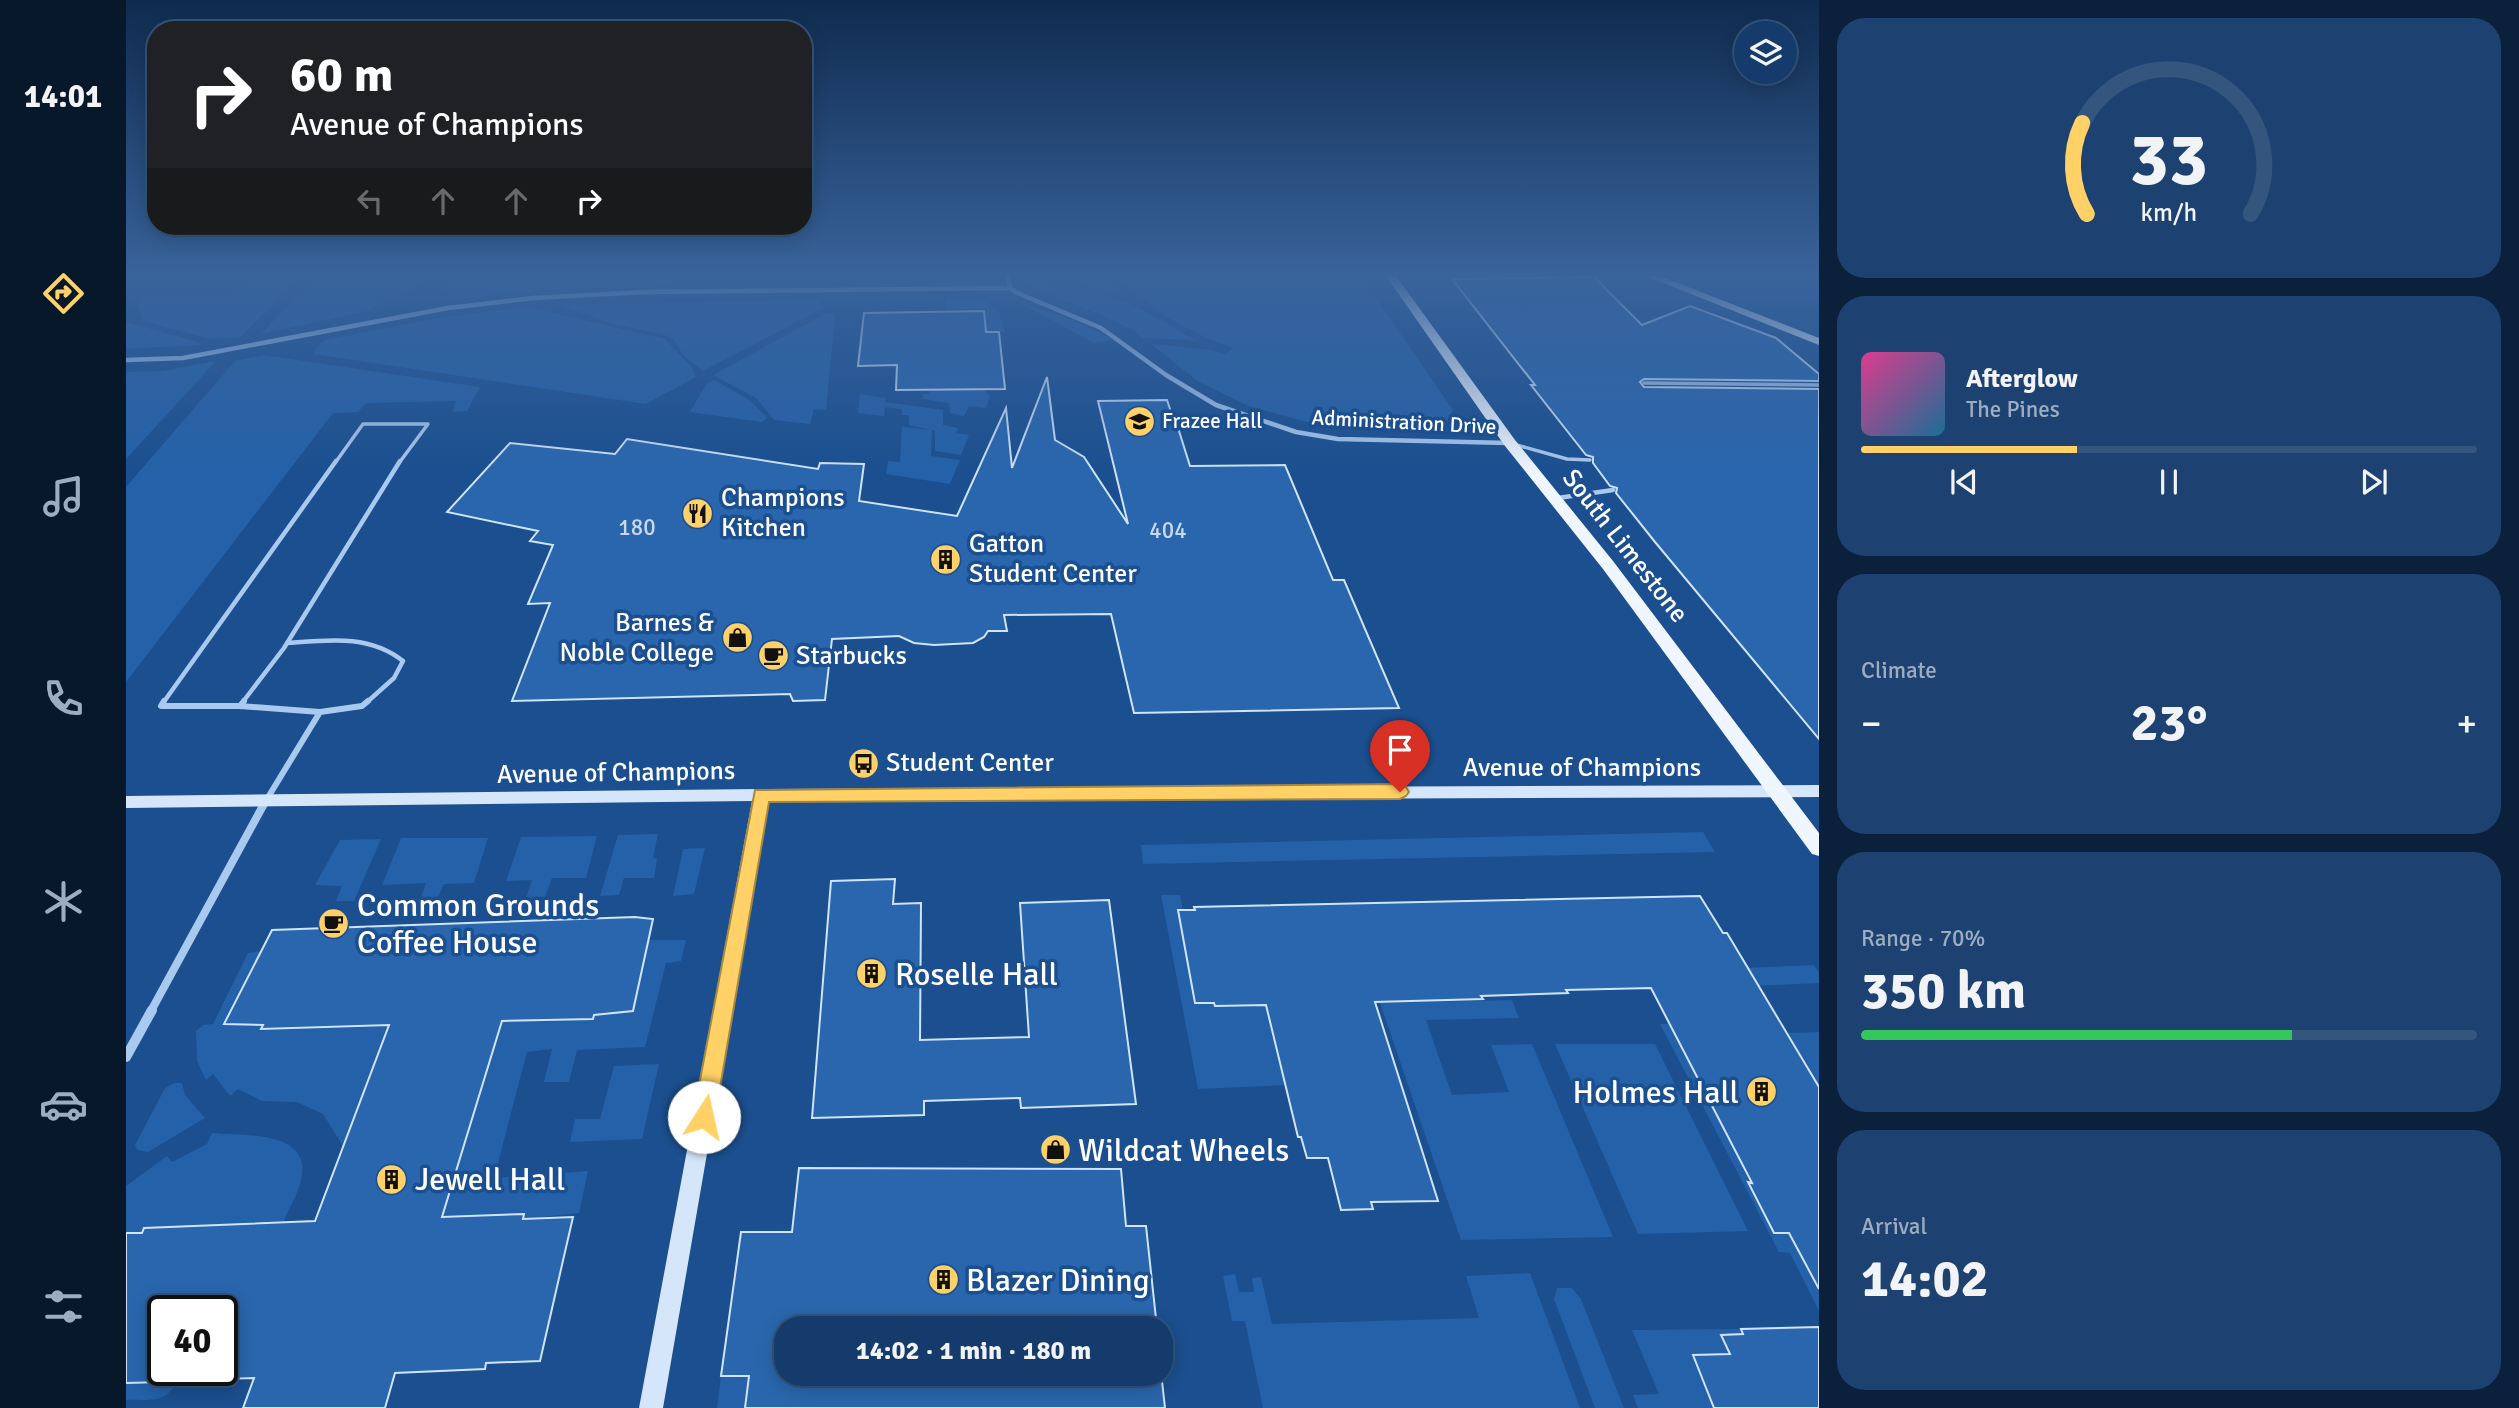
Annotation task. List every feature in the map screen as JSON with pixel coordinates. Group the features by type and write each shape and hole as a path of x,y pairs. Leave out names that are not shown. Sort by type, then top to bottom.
{"main road":[{"name":"South Limestone","path":"1438,342 1510,443 1608,565 1819,848"},
{"name":"Avenue of Champions","path":"126,802 761,795 1819,791"},
{"path":"651,1408 761,795"}],"street":[{"path":"126,360 183,358 269,342"},
{"name":"Administration Drive","path":"1120,342 1193,393 1253,419 1296,432 1338,439 1510,443"},
{"path":"126,1057 265,802"}],"lane":[{"path":"1644,383 1819,384"},
{"path":"239,708 287,643 397,466 428,424 363,424 231,605 162,706 239,708 300,709 320,712 362,706 394,678 403,661 392,649 349,640 287,643"},
{"path":"1510,443 1567,459 1590,460"},
{"path":"1555,499 1613,490"},
{"path":"265,802 320,712"}],"shaded area":[{"path":"126,342 201,343 200,345 126,349"},
{"path":"323,342 668,342 692,367 696,377 646,404 314,354 316,347"},
{"path":"675,342 759,342 703,371 684,356"},
{"path":"774,342 832,342 826,410 814,409 810,424 774,420 756,398 713,375"},
{"path":"1218,342 1406,342 1453,410 1447,420 1422,429 1323,426 1251,407 1199,382 1151,344 1212,350 1225,355 1233,348"},
{"path":"263,355 480,387 467,411 452,412 456,401 366,403 358,412 333,413 126,682 126,487 235,361"},
{"path":"216,361 126,459 126,372 163,371"},
{"path":"714,380 751,401 767,418 762,422 690,412 707,383"},
{"path":"984,389 990,396 986,408 969,406 964,416 950,413 949,403 922,399 923,394 929,394 929,390"},
{"path":"860,394 885,398 885,402 943,410 943,425 958,428 956,433 969,435 961,455 935,451 935,431 909,425 909,415 902,415 902,409 885,407 884,416 858,413"},
{"path":"902,427 932,430 931,456 960,460 950,484 886,474 888,461 900,462"},
{"path":"1703,832 1715,852 1143,864 1141,845"},
{"path":"658,834 653,858 657,859 654,878 624,878 619,895 600,896 618,835"},
{"path":"597,836 586,878 552,878 545,897 526,898 532,880 506,881 521,837"},
{"path":"401,838 488,838 474,883 444,884 437,900 420,900 426,883 382,885"},
{"path":"381,839 354,901 336,901 342,886 315,885 340,840"},
{"path":"705,848 694,894 673,896 683,849"},
{"path":"1161,895 1180,895 1183,910 1178,911 1195,1003 1214,1003 1215,1006 1254,1005 1269,1001 1288,1085 1198,1089"},
{"path":"648,940 686,940 681,961 666,963 645,1047 577,1050 569,1082 544,1082 552,1049 527,1052 494,1178 588,1171 579,1213 523,1219 524,1214 437,1222 443,1202 447,1201 470,1114 474,1114 498,1034 500,1018 593,1019 594,1015 633,1011"},
{"path":"261,951 225,1024 263,1025 261,1029 377,1026 379,1021 395,1021 347,1146 343,1146 323,1114 297,1102 262,1101 238,1089 230,1096 213,1074 206,1080 197,1061 196,1031 203,1025 213,1024 248,953"},
{"path":"1814,965 1819,973 1819,983 1755,986 1744,968"},
{"path":"1512,1000 1519,1018 1426,1020 1452,1095 1509,1092 1491,1045 1532,1044 1613,1237 1461,1240 1380,1003"},
{"path":"1660,1024 1669,1024 1682,1042 1774,1233 1794,1233 1819,1289 1819,1311 1790,1253 1779,1252"},
{"path":"1819,1032 1819,1087 1786,1033"},
{"path":"1555,1044 1655,1044 1748,1231 1638,1234"},
{"path":"659,1064 642,1139 570,1142 575,1119 600,1119 614,1066"},
{"path":"182,1083 185,1095 205,1118 148,1152 137,1150 135,1145 165,1088"},
{"path":"212,1133 273,1139 287,1144 297,1152 302,1164 301,1180 284,1221 145,1228 142,1233 126,1233 126,1186 167,1156 172,1162 207,1144"},
{"path":"1530,1273 1580,1408 1263,1408 1245,1321 1232,1321 1223,1276 1235,1274 1239,1292 1254,1292 1252,1278 1261,1277 1272,1324 1479,1318 1466,1276"},
{"path":"1557,1288 1572,1288 1581,1299 1624,1408 1595,1408 1554,1299"},
{"path":"1741,1329 1743,1334 1730,1354 1693,1355 1714,1408 1638,1408 1633,1395 1659,1394 1632,1330"},
{"path":"721,1376 749,1376 745,1408 717,1408"},
{"path":"146,1377 147,1386 174,1386 165,1396 159,1398 126,1400 126,1383 144,1383"}],"building":[{"path":"861,342 1000,342 1005,389 896,390 897,365 858,366"},
{"path":"1501,342 1780,342 1819,374 1819,381 1644,379 1640,382 1644,387 1819,389 1819,739 1655,542 1616,493 1617,488 1610,486 1593,463 1593,457 1586,455 1531,385 1535,385"},
{"name":"Gatton Student Center","path":"1047,377 1055,440 1084,457 1128,524 1098,401 1167,400 1190,466 1285,465 1333,580 1344,580 1399,708 1134,713 1111,614 1004,615 1007,631 988,631 984,637 973,643 934,645 914,643 899,636 832,639 825,700 793,701 790,694 512,701 550,603 528,604 553,545 530,541 538,531 447,512 510,443 615,454 627,439 818,469 820,463 864,464 859,501 957,516 1006,408 1012,468"},
{"name":"Roselle Hall","path":"895,879 893,904 921,903 920,1040 1029,1037 1020,903 1109,900 1136,1104 1021,1108 1020,1098 924,1101 924,1115 812,1118 831,881"},
{"name":"Holmes Hall","path":"1700,896 1723,933 1727,933 1819,1087 1819,1289 1789,1233 1774,1233 1748,1182 1752,1183 1651,988 1481,996 1483,999 1375,1002 1438,1201 1371,1202 1373,1209 1341,1210 1328,1158 1307,1158 1301,1137 1298,1137 1266,1005 1215,1006 1214,1003 1195,1003 1178,910 1195,910 1194,907"},
{"name":"Jewell Hall","path":"635,917 653,919 633,1011 594,1015 593,1019 502,1021 442,1217 524,1214 523,1219 573,1217 540,1361 486,1363 485,1369 395,1373 385,1408 243,1408 254,1378 238,1378 238,1295 147,1295 147,1382 126,1383 126,1233 142,1233 144,1228 315,1221 389,1025 261,1029 263,1025 224,1024 272,930"},
{"name":"Blazer Dining","path":"799,1168 1121,1169 1126,1226 1146,1226 1156,1316 774,1316 774,1386 1163,1386 1165,1408 745,1408 749,1376 721,1376 741,1232 792,1232"},
{"path":"1819,1327 1819,1408 1714,1408 1693,1355 1730,1354 1721,1335 1743,1334 1741,1329"}],"place":[{"name":"Frazee Hall","path":"1139,421"},
{"name":"Champions Kitchen","path":"698,513"},
{"name":"Gatton Student Center","path":"946,559"},
{"name":"Barnes & Noble College","path":"737,638"},
{"name":"Starbucks","path":"773,656"},
{"name":"Student Center","path":"863,763"},
{"name":"Common Grounds Coffee House","path":"334,923"},
{"name":"Roselle Hall","path":"872,974"},
{"name":"Holmes Hall","path":"1762,1092"},
{"name":"Wildcat Wheels","path":"1055,1150"},
{"name":"Jewell Hall","path":"392,1179"},
{"name":"Blazer Dining","path":"943,1280"}],"route":[{"path":"704,1117 761,795 1400,792"}]}
